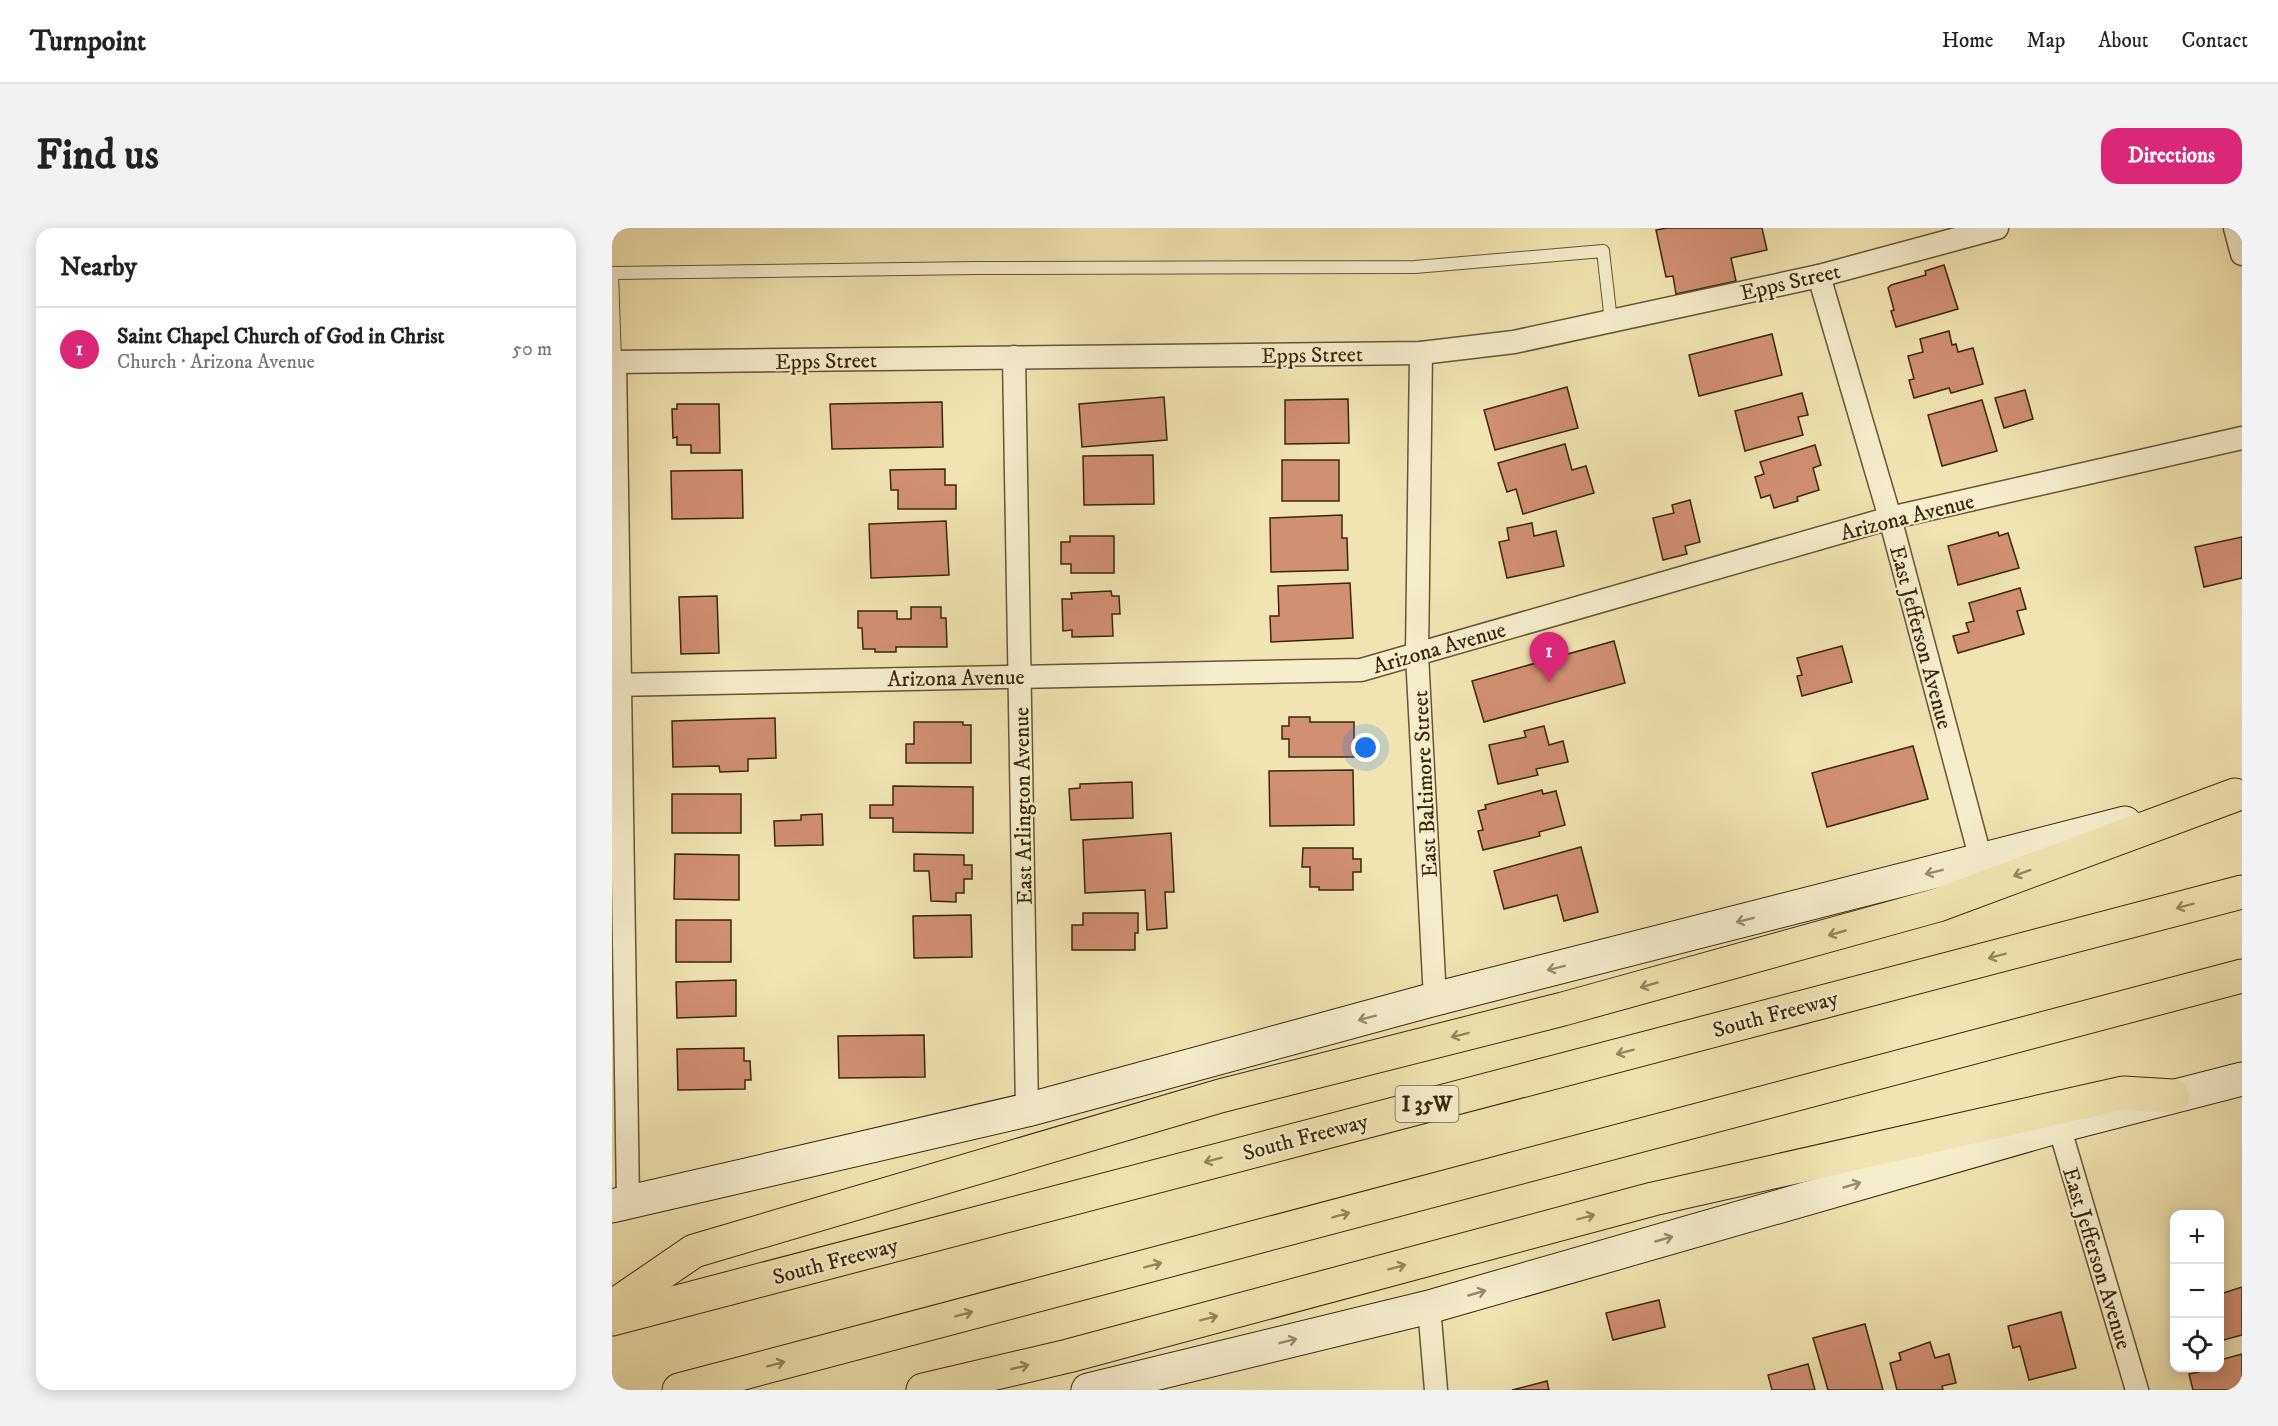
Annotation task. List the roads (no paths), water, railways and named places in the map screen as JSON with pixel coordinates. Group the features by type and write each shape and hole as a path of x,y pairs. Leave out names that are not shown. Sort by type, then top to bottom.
{"highway":[{"path":"612,1307 694,1251 1220,1096 1563,1009 1938,904 2238,794"},
{"name":"South Freeway","path":"612,1318 2242,892"},
{"path":"679,1390 2242,976"},
{"path":"922,1390 1068,1356 1653,1199 2122,1093 2173,1096"}],"main road":[{"path":"618,1203 1027,1110 1435,999 2238,794"},
{"path":"1088,1390 1429,1307 2059,1126 2242,1079"}],"street":[{"name":"Epps Street","path":"613,362 1421,353 1514,342 1611,321 1818,276 1998,228"},
{"path":"2235,228 2242,254"},
{"name":"East Jefferson Avenue","path":"1818,276 1890,518 1981,860"},
{"name":"East Baltimore Street","path":"1421,353 1417,655 1435,999"},
{"name":"East Arlington Avenue","path":"1014,357 1027,1110"},
{"path":"613,362 618,1203"},
{"name":"Arizona Avenue","path":"616,685 1020,675 1361,670 1890,518 2242,438"},
{"name":"East Jefferson Avenue","path":"2059,1126 2138,1390"},
{"path":"1429,1307 1436,1390"}],"lane":[{"path":"613,362 612,273 976,268 1414,267 1603,250 1611,321"}],"place":[{"name":"Saint Chapel Church of God in Christ","path":"1549,682"}]}
